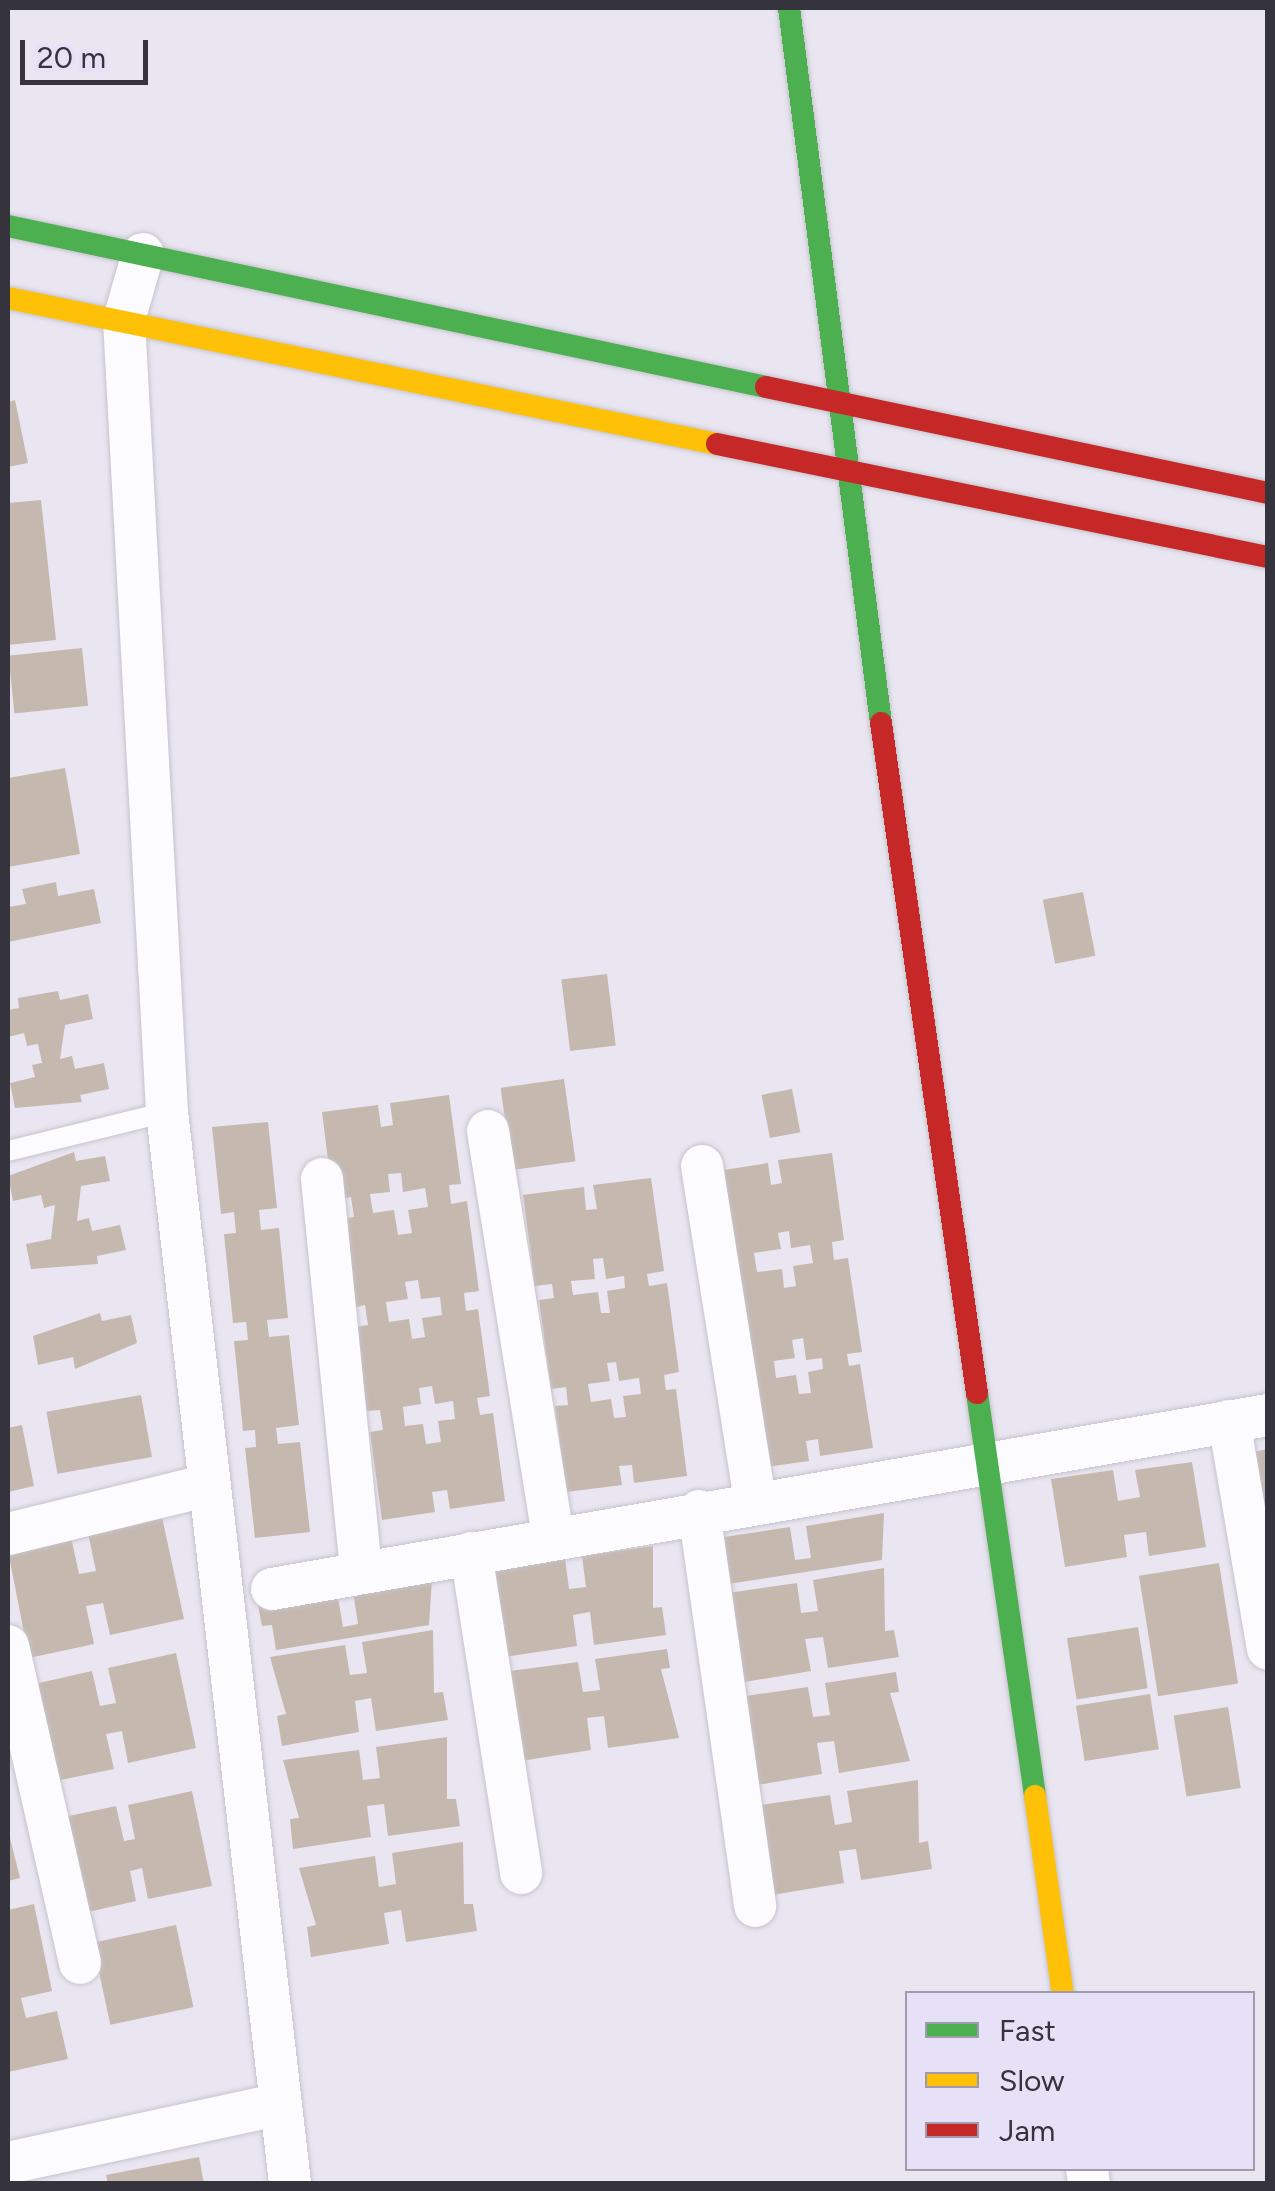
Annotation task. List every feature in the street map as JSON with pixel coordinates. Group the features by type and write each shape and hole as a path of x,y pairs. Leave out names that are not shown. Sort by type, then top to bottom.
{"street":[{"path":"789,8 845,469 990,1458 1063,1991"},
{"path":"8,226 837,405 1268,492"},
{"path":"143,254 124,320 167,1112 290,2184"},
{"path":"8,298 1268,557"},
{"path":"488,1131 553,1538"},
{"path":"702,1166 755,1502"},
{"path":"322,1179 361,1573"},
{"path":"272,1589 990,1458 1248,1418 1268,1649"},
{"path":"8,1534 209,1485"},
{"path":"699,1511 755,1906"},
{"path":"471,1553 521,1874"},
{"path":"8,1646 80,1964"},
{"path":"8,2163 280,2104"}],"lane":[{"path":"8,1151 167,1112"}],"building":[{"path":"15,400 28,463 8,467 8,402"},
{"path":"41,500 56,640 8,645 8,503"},
{"path":"82,648 88,706 14,713 8,656"},
{"path":"65,768 80,854 8,867 8,778"},
{"path":"56,882 58,896 94,889 101,923 8,942 8,907 26,904 22,889"},
{"path":"1083,892 1095,956 1055,964 1043,900"},
{"path":"607,974 616,1045 570,1051 561,980"},
{"path":"58,991 60,1000 88,994 93,1019 65,1025 60,1059 72,1056 75,1069 104,1063 109,1089 80,1095 82,1102 15,1108 10,1083 35,1077 32,1065 42,1063 38,1044 27,1046 24,1033 8,1037 8,1010 19,1008 18,998"},
{"path":"564,1079 576,1161 512,1170 501,1088"},
{"path":"792,1089 800,1132 770,1138 762,1095"},
{"path":"449,1095 461,1184 449,1185 451,1204 467,1201 479,1291 464,1293 466,1311 478,1309 490,1396 477,1398 480,1415 493,1413 505,1501 450,1509 447,1490 432,1492 435,1512 382,1520 370,1432 383,1430 380,1410 367,1411 355,1327 368,1325 365,1305 352,1308 339,1219 354,1217 351,1197 333,1200 322,1112 378,1105 381,1127 393,1125 390,1103","holes":["401,1173 403,1192 425,1188 428,1207 408,1210 412,1233 398,1235 394,1210 373,1213 370,1194 390,1192 388,1174","418,1280 421,1299 440,1297 442,1315 422,1318 425,1337 412,1339 409,1319 389,1322 386,1302 408,1299 405,1282","432,1386 435,1404 453,1401 455,1419 438,1421 441,1442 426,1444 423,1424 405,1426 403,1407 421,1404 419,1388"]},
{"path":"268,1122 277,1208 259,1210 261,1230 279,1228 288,1318 267,1320 269,1337 289,1335 299,1425 276,1428 278,1444 300,1442 310,1532 255,1538 245,1448 256,1447 255,1430 243,1431 234,1341 248,1340 246,1322 233,1323 224,1234 236,1233 234,1212 221,1214 212,1127"},
{"path":"74,1152 76,1161 105,1156 110,1181 81,1186 77,1221 89,1218 92,1231 120,1225 126,1250 97,1256 98,1264 31,1269 26,1244 51,1239 55,1205 44,1208 41,1195 13,1201 8,1176"},
{"path":"832,1153 844,1240 832,1242 834,1260 848,1258 862,1352 847,1354 849,1366 860,1364 873,1448 820,1456 818,1439 806,1441 809,1461 751,1469 711,1172 768,1163 771,1185 782,1183 778,1160","holes":["789,1231 791,1248 810,1245 813,1263 793,1266 796,1286 784,1288 782,1269 757,1272 754,1253 781,1249 778,1233","803,1338 806,1360 822,1358 823,1369 808,1372 811,1393 799,1394 796,1375 776,1378 774,1361 795,1358 792,1340"]},
{"path":"651,1178 664,1271 647,1274 649,1286 667,1283 679,1372 664,1375 666,1390 676,1389 687,1476 634,1483 632,1465 619,1466 622,1485 566,1492 555,1406 568,1405 566,1387 551,1389 539,1300 554,1298 552,1284 535,1286 523,1195 584,1187 586,1210 597,1209 593,1185","holes":["603,1258 606,1279 624,1276 625,1288 607,1291 610,1313 601,1313 598,1292 573,1295 571,1281 595,1279 593,1259","616,1362 619,1381 639,1378 641,1394 623,1396 626,1417 614,1418 611,1399 591,1402 588,1384 610,1381 607,1363"]},
{"path":"100,1313 102,1321 131,1315 137,1343 75,1369 73,1357 38,1365 33,1336"},
{"path":"141,1395 152,1457 57,1474 46,1412"},
{"path":"22,1425 34,1486 8,1492 8,1428"},
{"path":"1268,1449 1268,1535 1248,1453"},
{"path":"1192,1462 1206,1547 1149,1556 1146,1532 1124,1535 1127,1557 1065,1567 1051,1479 1113,1470 1118,1501 1140,1497 1135,1470"},
{"path":"884,1513 882,1560 728,1584 711,1539 790,1527 795,1560 811,1558 806,1526"},
{"path":"162,1517 184,1619 110,1635 103,1603 86,1606 94,1644 29,1658 8,1551 71,1537 79,1574 96,1571 88,1533"},
{"path":"653,1546 653,1608 662,1607 666,1635 594,1645 590,1612 573,1615 577,1646 499,1658 496,1628 505,1627 489,1568 565,1559 569,1589 586,1587 582,1556"},
{"path":"1219,1563 1238,1683 1158,1696 1139,1576"},
{"path":"884,1568 885,1631 894,1630 899,1657 828,1668 823,1637 805,1639 811,1671 733,1684 721,1594 797,1583 801,1613 818,1611 813,1580"},
{"path":"432,1579 429,1625 276,1650 272,1625 262,1626 258,1605 337,1592 343,1627 358,1624 353,1591"},
{"path":"1138,1627 1148,1688 1077,1699 1067,1638"},
{"path":"433,1630 434,1693 443,1692 448,1720 376,1731 371,1698 355,1701 359,1732 282,1746 277,1716 286,1714 270,1657 345,1645 350,1675 367,1673 362,1642"},
{"path":"667,1649 670,1668 661,1669 679,1738 608,1748 604,1716 587,1718 591,1750 514,1762 503,1672 578,1662 583,1692 600,1690 595,1659"},
{"path":"176,1653 196,1748 128,1763 122,1731 106,1734 114,1769 51,1782 30,1685 92,1671 100,1706 116,1703 108,1668"},
{"path":"896,1672 899,1692 890,1693 910,1761 839,1773 834,1741 817,1743 822,1774 745,1787 732,1698 808,1687 813,1717 830,1715 825,1683"},
{"path":"1150,1694 1159,1749 1085,1761 1076,1706"},
{"path":"1228,1707 1241,1788 1187,1797 1174,1716"},
{"path":"447,1737 447,1799 456,1799 460,1826 388,1836 384,1804 367,1806 371,1837 293,1849 290,1819 299,1818 283,1760 359,1750 363,1780 380,1778 376,1747"},
{"path":"918,1780 919,1843 928,1841 932,1869 861,1880 856,1849 839,1851 844,1883 766,1896 762,1866 771,1865 754,1806 830,1795 835,1825 852,1822 847,1791"},
{"path":"192,1791 212,1886 148,1899 142,1868 130,1871 136,1901 75,1915 55,1819 116,1806 124,1841 135,1839 128,1805"},
{"path":"8,1830 20,1878 8,1881"},
{"path":"463,1842 464,1904 473,1904 477,1931 406,1942 401,1910 384,1913 389,1944 311,1957 307,1927 316,1925 299,1868 375,1856 379,1887 396,1884 392,1853"},
{"path":"34,1904 52,1991 21,1998 26,2018 57,2011 68,2059 8,2072 8,1910"},
{"path":"176,1925 193,2007 110,2025 93,1943"},
{"path":"199,2157 204,2184 108,2184 106,2175"}],"traffic: fast":[{"path":"789,8 881,723"},
{"path":"8,226 766,387"},
{"path":"977,1393 1035,1796"}],"traffic: slow":[{"path":"8,298 717,444"},
{"path":"1035,1796 1063,1991"}],"traffic: jam":[{"path":"766,387 1268,493"},
{"path":"717,444 1268,557"},
{"path":"881,723 977,1393"}]}
